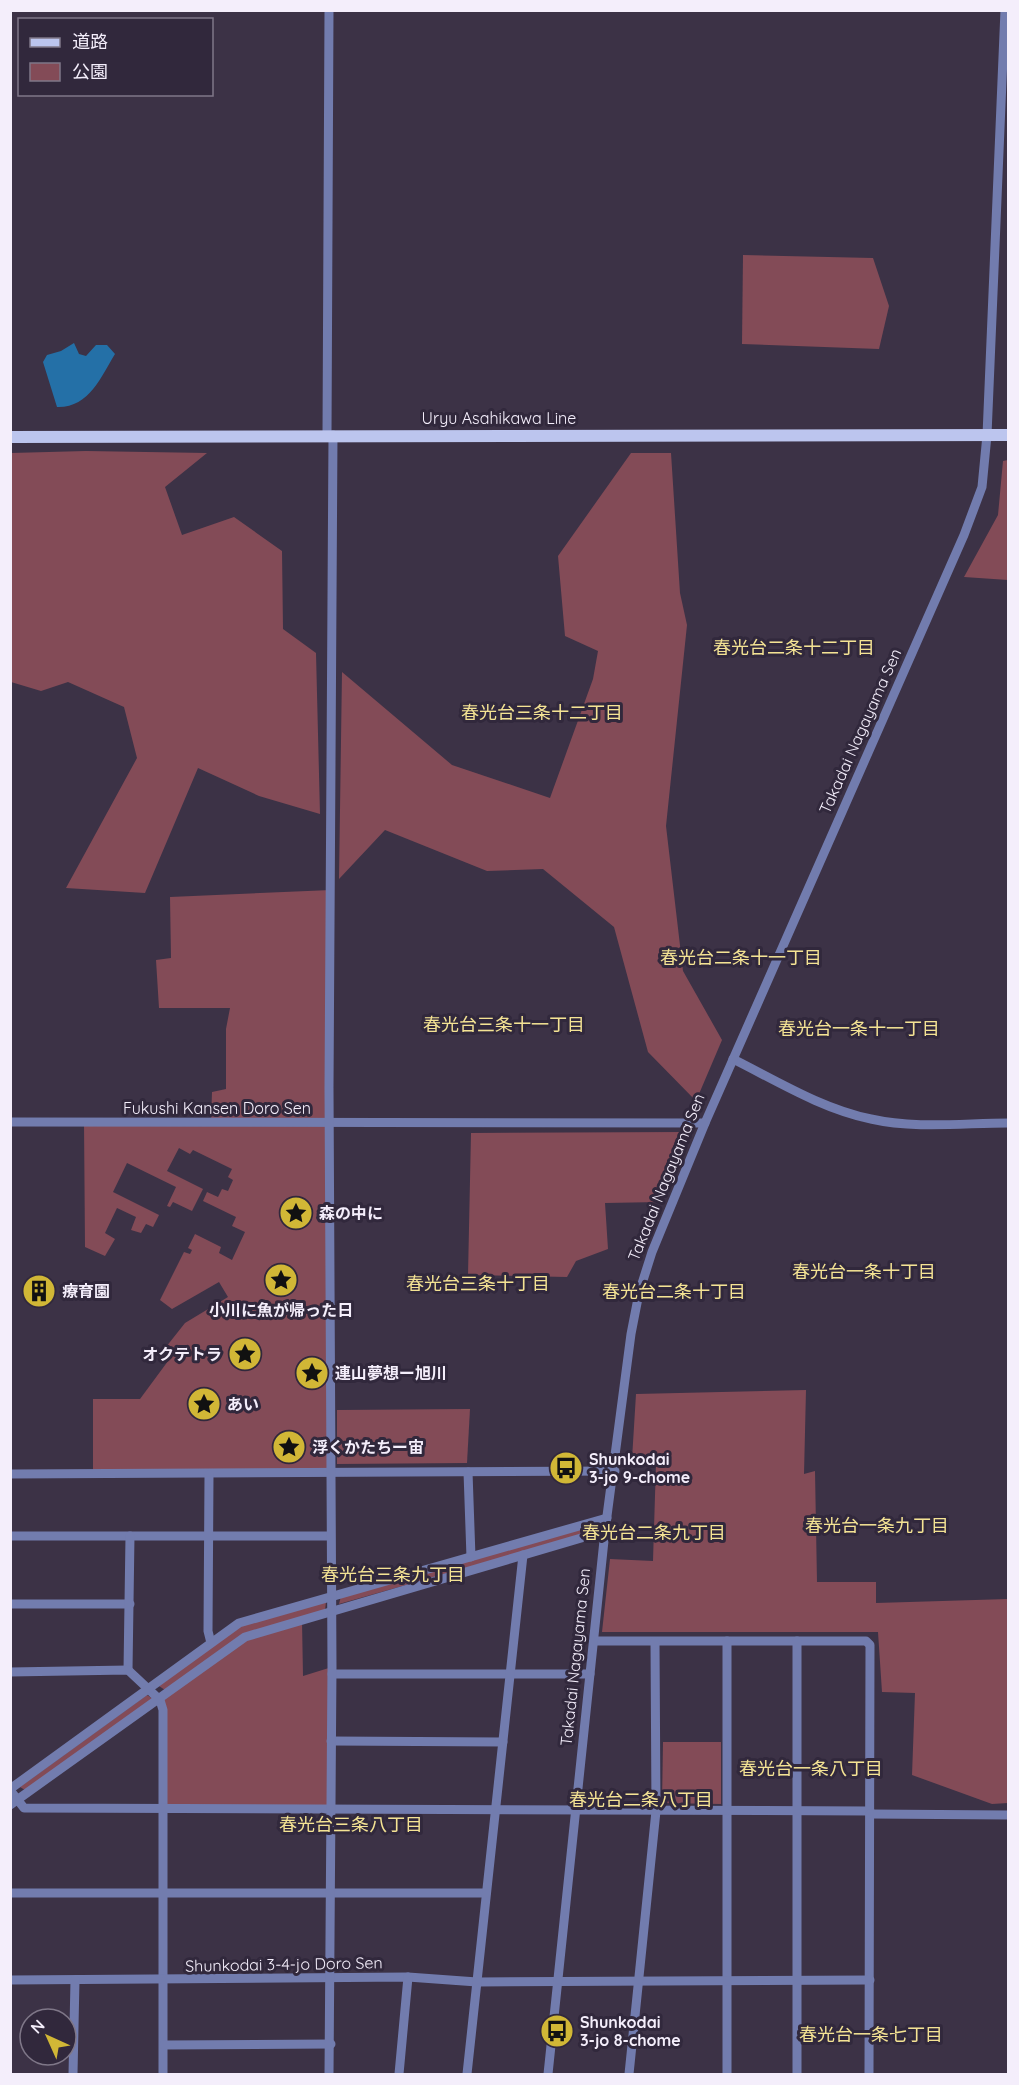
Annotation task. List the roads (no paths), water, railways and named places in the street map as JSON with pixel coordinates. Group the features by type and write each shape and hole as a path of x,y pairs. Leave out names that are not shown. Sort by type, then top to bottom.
{"main road":[{"name":"Uryu Asahikawa Line","path":"10,437 987,435"},
{"path":"987,435 1008,435"}],"street":[{"path":"329,10 329,1124 705,1123"},
{"name":"Takadai Nagayama Sen","path":"548,2074 605,1531 615,1471 630,1334 639,1293 652,1252 705,1123 964,536 982,488 987,435 1005,10"},
{"path":"733,1059 833,1108 873,1120 906,1123 1008,1123"},
{"name":"Fukushi Kansen Doro Sen","path":"10,1122 329,1124 332,1674 329,2074"},
{"path":"10,1474 209,1475 615,1471"},
{"path":"468,1472 471,1557"},
{"path":"209,1475 208,1631 211,1643"},
{"path":"607,1518 330,1599 239,1623 10,1790 14,1803 24,1808 163,1810 797,1811 1008,1815"},
{"path":"14,1803 245,1637 605,1531"},
{"path":"10,1536 330,1536"},
{"path":"128,1670 130,1536"},
{"path":"467,2074 524,1555"},
{"path":"10,1604 130,1604"},
{"path":"594,1641 866,1641 870,1645 869,2074"},
{"path":"727,1641 727,2074"},
{"path":"797,1641 797,2074"},
{"path":"628,2074 656,1811 656,1642"},
{"path":"10,1672 128,1670 160,1700 163,1710 163,2074"},
{"path":"332,1674 590,1674"},
{"path":"331,1741 503,1742"},
{"path":"10,1893 486,1893"},
{"path":"399,2074 408,1977"},
{"name":"Shunkodai 3-4-jo Doro Sen","path":"10,1980 330,1980 408,1977 477,1982 870,1980"},
{"path":"73,2074 75,1980"},
{"path":"164,2045 331,2044"}],"water":[{"path":"74,343 79,354 86,356 96,345 107,345 115,354 93,390 86,397 68,406 57,407 43,362 47,355 61,351"}],"place":[{"name":"森の中に","path":"296,1213"},
{"name":"小川に魚が帰った日","path":"281,1280"},
{"name":"療育園","path":"39,1291"},
{"name":"オクテトラ","path":"245,1354"},
{"name":"連山夢想ー旭川","path":"312,1373"},
{"name":"あい","path":"204,1404"},
{"name":"浮くかたちー宙","path":"289,1447"},
{"name":"Shunkodai 3-jo 9-chome","path":"566,1468"},
{"name":"Shunkodai 3-jo 8-chome","path":"557,2031"}],"district":[{"name":"春光台二条十二丁目","path":"794,647"},
{"name":"春光台三条十二丁目","path":"542,712"},
{"name":"春光台二条十一丁目","path":"741,957"},
{"name":"春光台三条十一丁目","path":"504,1024"},
{"name":"春光台一条十一丁目","path":"859,1028"},
{"name":"春光台一条十丁目","path":"864,1271"},
{"name":"春光台三条十丁目","path":"478,1283"},
{"name":"春光台二条十丁目","path":"674,1291"},
{"name":"春光台一条九丁目","path":"877,1525"},
{"name":"春光台二条九丁目","path":"654,1532"},
{"name":"春光台三条九丁目","path":"393,1574"},
{"name":"春光台一条八丁目","path":"811,1768"},
{"name":"春光台二条八丁目","path":"641,1799"},
{"name":"春光台三条八丁目","path":"351,1824"},
{"name":"春光台一条七丁目","path":"871,2034"}]}
